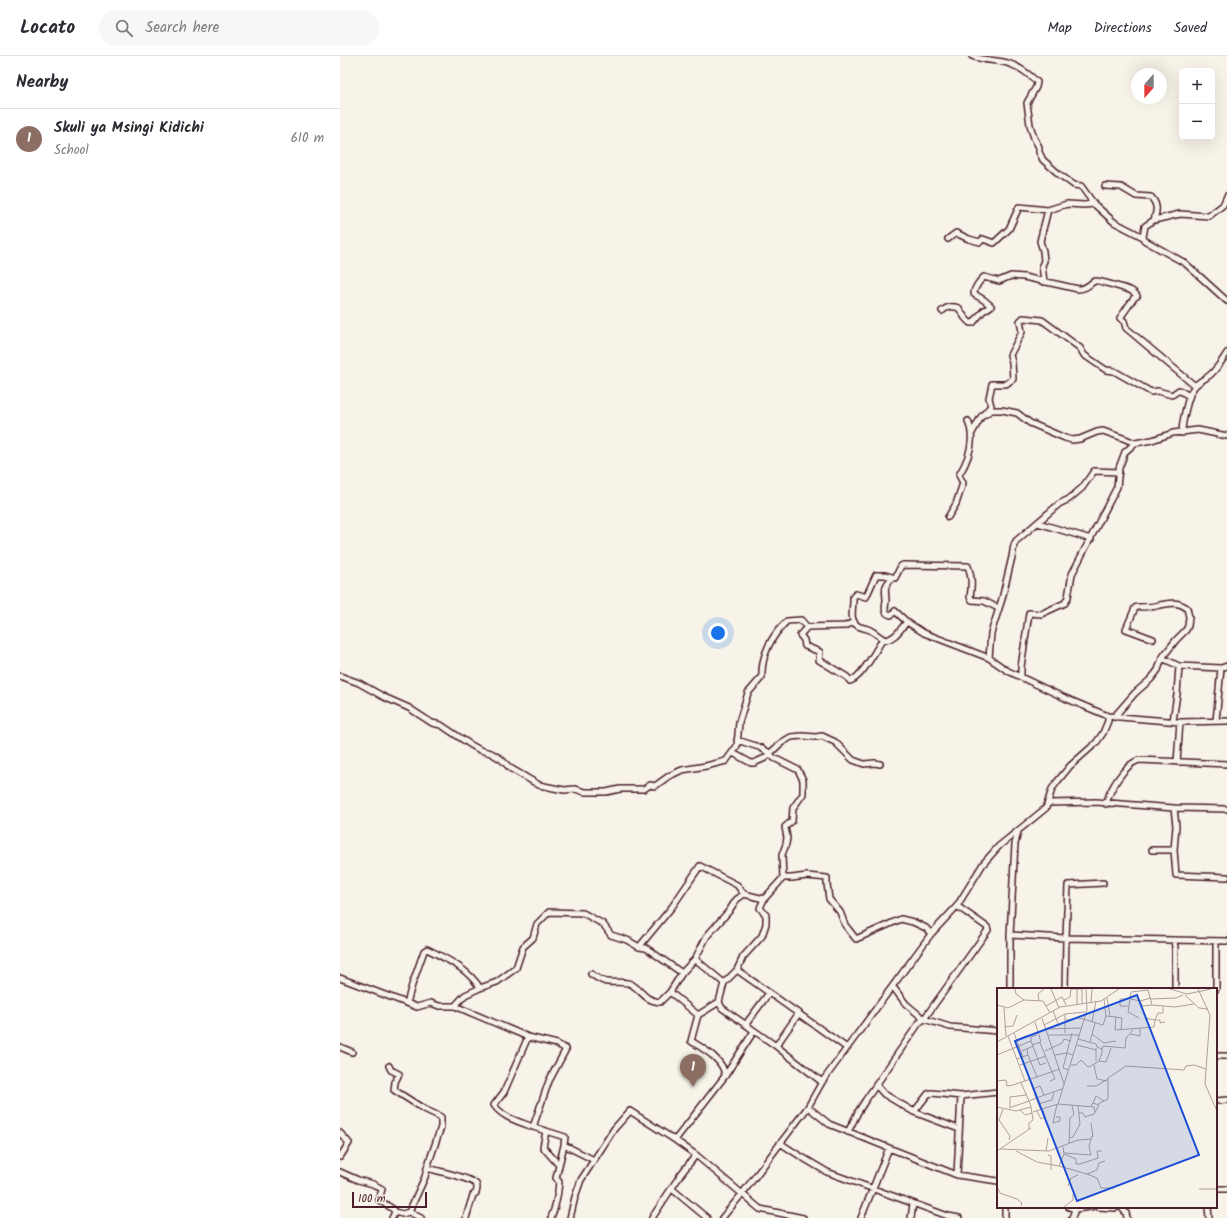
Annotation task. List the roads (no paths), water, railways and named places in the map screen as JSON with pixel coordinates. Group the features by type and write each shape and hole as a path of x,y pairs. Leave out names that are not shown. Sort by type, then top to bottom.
{"street":[{"path":"972,56 982,60 1009,63 1024,71 1037,82 1036,87 1027,103 1030,125 1043,160 1074,185 1080,186 1094,204 1114,222 1143,237 1144,240 1185,263 1227,301"},
{"path":"1105,186 1121,187 1136,196 1151,197 1157,208 1154,220"},
{"path":"1143,237 1145,226 1154,220 1180,214 1209,216 1223,205 1227,196"},
{"path":"948,239 956,233 980,242 983,238 994,243 1009,229 1019,207 1048,210 1067,204 1094,204"},
{"path":"1044,282 1042,266 1044,261 1040,241 1048,210"},
{"path":"942,311 946,307 959,308 967,320 970,323 973,323 983,311 991,306 974,294 977,285 984,277 999,281 1011,276 1024,277 1084,289 1098,280 1134,292 1137,296 1120,318 1124,321 1126,328 1195,386"},
{"path":"972,433 981,418 991,406 989,398 992,384 1006,384 1013,380 1010,355 1022,332 1020,321 1025,318 1042,320 1080,348 1084,355 1089,359 1106,370 1114,371 1120,374 1140,387 1151,392 1158,391 1172,395 1179,390 1190,396"},
{"path":"1182,433 1182,425 1190,396 1195,386 1216,369 1227,353"},
{"path":"981,418 991,410 1002,410 1017,413 1030,423 1072,440 1080,439 1103,431 1135,443 1152,440 1173,433 1198,430 1227,436"},
{"path":"948,517 956,504 963,483 959,475 966,463 972,441 972,433 968,421"},
{"path":"1021,676 1029,613 1041,614 1065,603 1068,596 1072,574 1117,487 1119,468 1125,452 1135,443"},
{"path":"989,658 991,633 1016,541 1059,504 1069,499 1082,488 1094,471 1105,470 1119,472"},
{"path":"1038,523 1091,539"},
{"path":"998,608 984,601 972,600 970,597 972,586 971,575 968,566 903,565 895,578 892,578 885,588 885,611 888,614 891,615 895,611 907,622 924,633 989,658 1008,671 1065,698 1108,716 1180,722 1227,721"},
{"path":"892,578 884,575 876,575 866,597 856,594 853,597 854,604 852,612 854,622 875,632 886,640 893,638 898,634 907,622"},
{"path":"1114,717 1135,693 1151,679 1158,670 1162,658 1188,626 1189,617 1187,608 1174,602 1159,606 1135,608 1126,629 1153,639"},
{"path":"340,676 359,683 384,697 409,708 432,723 441,725 471,745 480,750 491,753 501,759 510,768 539,785 564,790 575,789 585,792 606,792 620,789 644,789 650,785 655,786 669,776 682,770 726,761 737,746 739,722 748,693 762,677 762,666 773,638 779,629 788,621 801,620 807,627"},
{"path":"854,622 845,626 807,627 800,635 804,640 805,646 820,652 819,660 847,677 850,681 854,680 868,664 883,639"},
{"path":"1162,658 1179,666 1224,667 1216,721"},
{"path":"1173,721 1179,666"},
{"path":"722,1218 808,1107 822,1082 931,934 957,906 983,864 999,846 1046,808 1049,803 1052,789 1057,782 1070,766 1096,743 1103,734 1108,721 1108,716"},
{"path":"1178,762 1180,722"},
{"path":"733,753 751,762 758,761 769,755 781,743 791,737 822,736 835,742 853,760 864,764 875,762 880,764"},
{"path":"737,740 759,747 768,752 769,755 798,770 803,780 804,787 803,794 793,808 792,821 785,827 787,838 782,855 783,878 764,899 760,908 766,916 766,924 762,936 743,957 737,970 724,982 719,1002 722,1008 776,1046 822,1082"},
{"path":"1106,804 1109,793 1127,768 1139,760 1227,764"},
{"path":"1049,803 1096,802 1106,804 1174,808 1227,809"},
{"path":"1174,808 1176,826 1174,850 1176,875 1227,876"},
{"path":"1010,988 1010,935 1015,844 1018,831"},
{"path":"1152,850 1174,850"},
{"path":"639,947 672,907 700,866 737,885 744,894 764,899"},
{"path":"783,878 807,876 827,878 829,899 840,912 845,925 856,939 901,919 913,922 926,928 931,934"},
{"path":"1066,988 1068,885 1103,883"},
{"path":"591,974 606,982 626,983 631,985 652,1001 660,1002 670,992 682,973 695,959 707,936 729,911 736,900 744,894"},
{"path":"848,1132 858,1112 876,1085 919,1023 924,1019 988,930 987,927 957,906"},
{"path":"455,1006 465,995 497,982 516,968 523,947 533,938 538,924 550,912 583,913 603,924 611,935 627,940 639,947 646,948 682,973"},
{"path":"1010,935 1066,938 1145,938 1227,941"},
{"path":"1174,940 1175,988"},
{"path":"1216,941 1216,988"},
{"path":"407,1003 416,971 424,951 427,949 458,966 468,974 480,988"},
{"path":"695,959 724,982"},
{"path":"737,970 847,1048"},
{"path":"340,978 418,1007 431,1004 439,1006 455,1006 528,1037 557,1044 566,1049 549,1081 533,1127"},
{"path":"893,987 906,1004 924,1019 950,1027 997,1031"},
{"path":"670,992 698,1015"},
{"path":"746,1024 769,993"},
{"path":"719,1002 698,1015 691,1041 706,1050 721,1064 725,1069 725,1076"},
{"path":"776,1046 799,1013"},
{"path":"675,1140 725,1076 754,1031"},
{"path":"528,1037 504,1092 494,1105 498,1111 506,1117 546,1132 565,1137 556,1178 559,1182 559,1190 555,1209 551,1218"},
{"path":"340,1047 352,1052"},
{"path":"389,1066 391,1070 400,1074 395,1082 394,1090 424,1109 441,1116 441,1127 425,1177 409,1212"},
{"path":"876,1085 884,1094 914,1112 959,1129"},
{"path":"914,1112 928,1094 932,1092 961,1096 997,1092"},
{"path":"957,1175 961,1096"},
{"path":"1217,1101 1227,1100"},
{"path":"808,1107 829,1124 957,1175 997,1181"},
{"path":"570,1218 575,1197 582,1180 614,1129 630,1111 696,1155 760,1209 803,1218"},
{"path":"546,1132 543,1147 558,1164"},
{"path":"340,1133 350,1143 340,1157"},
{"path":"780,1143 827,1172 913,1204 958,1218"},
{"path":"564,1145 594,1160"},
{"path":"861,1218 889,1148"},
{"path":"652,1218 696,1155"},
{"path":"427,1168 467,1179 476,1184 476,1193 473,1195 466,1218"},
{"path":"340,1172 358,1180 373,1184 382,1189 380,1200 395,1212 402,1214 409,1212 421,1218"},
{"path":"672,1189 708,1218"},
{"path":"911,1218 913,1204"},
{"path":"1072,1208 1083,1208"},
{"path":"1121,1208 1126,1213 1127,1218"},
{"path":"1208,1208 1209,1218"},
{"path":"1072,1218 1075,1209"},
{"path":"392,1218 395,1212"}],"place":[{"name":"Skuli ya Msingi Kidichi","path":"693,1087"}]}
